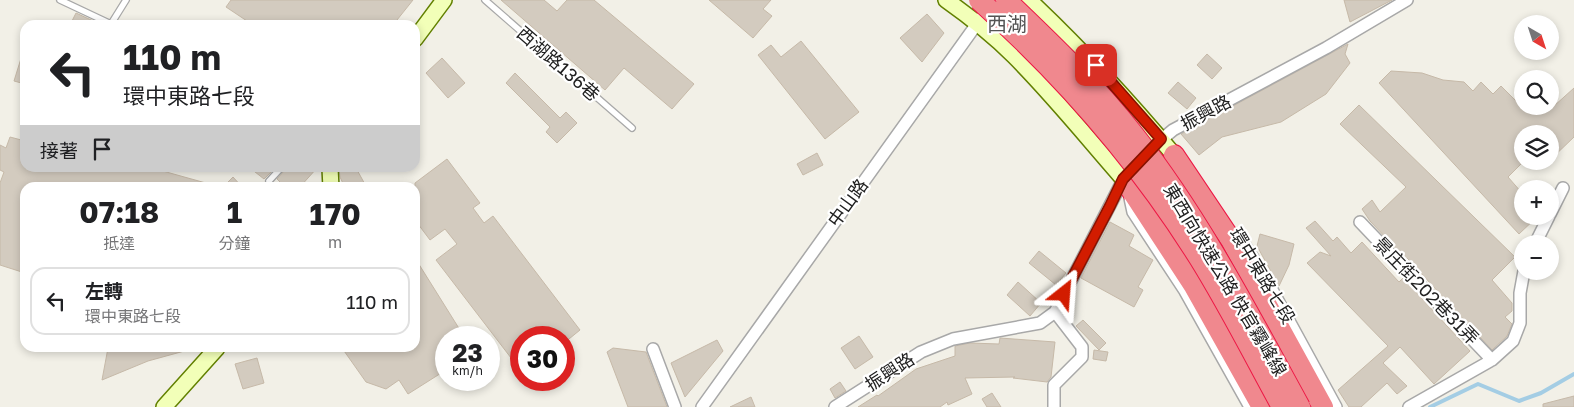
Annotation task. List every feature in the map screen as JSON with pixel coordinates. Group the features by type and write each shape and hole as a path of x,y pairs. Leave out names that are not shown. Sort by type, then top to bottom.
{"highway":[{"name":"東西向快速公路 快官霧峰線","path":"979,0 1002,20 1077,95 1120,147 1169,212 1199,258 1282,407"},
{"name":"東西向快速公路 快官霧峰線","path":"1006,0 1060,53 1134,135 1183,204 1212,250 1300,407"},
{"path":"1174,155 1231,240 1323,407"},
{"path":"1124,180 1187,274 1262,407"}],"street":[{"path":"420,32 444,0"},
{"path":"946,0 977,22 1013,55 1049,92 1124,180 1134,212 1185,291 1250,407"},
{"path":"965,0 977,22"},
{"name":"中山路","path":"702,407 994,0"},
{"name":"環中東路七段","path":"1029,0 1096,65 1174,155 1199,177 1264,275 1336,407"},
{"name":"振興路","path":"834,407 921,352 953,340 1040,323 1055,312 1124,180 1161,139 1173,130 1326,48 1407,0"},
{"name":"環中東路七段","path":"1174,155 1190,202 1232,272 1307,407"},
{"path":"1124,180 1141,186 1164,215 1194,259 1277,407"},
{"path":"1559,196 1563,188"},
{"name":"景庄街202巷31弄","path":"1360,222 1492,360"},
{"path":"1409,407 1492,360 1513,341 1520,324 1520,293 1522,280"},
{"path":"1054,407 1054,385 1082,357 1082,347 1055,312"},
{"path":"653,349 675,407"},
{"path":"164,407 213,352"}],"lane":[{"path":"60,0 102,20"},
{"path":"115,20 126,0"},
{"name":"西湖路136巷","path":"485,0 632,128"},
{"path":"269,181 277,172"}],"building":[{"path":"231,0 413,0 397,20 246,20 226,7"},
{"path":"501,0 544,0 557,11 567,0 594,0 694,84 672,109 624,68 605,90"},
{"path":"709,0 771,0 763,9 772,16 753,38"},
{"path":"1344,0 1392,0 1350,22"},
{"path":"76,13 91,20 72,20"},
{"path":"927,14 944,33 922,62 900,38"},
{"path":"801,41 859,112 825,139 758,55 771,45 781,57"},
{"path":"1348,44 1345,54 1350,63 1326,94 1281,122 1222,137 1199,155 1181,134"},
{"path":"1207,54 1222,68 1212,79 1197,65"},
{"path":"442,58 465,83 448,98 426,73"},
{"path":"20,62 20,83 14,81"},
{"path":"1391,71 1422,73 1443,80 1464,82 1473,91 1481,82 1493,94 1501,86 1514,99 1514,115 1559,115 1559,102 1574,88 1574,137 1559,151 1559,125 1514,125 1515,170 1508,177 1514,184 1514,225 1528,225 1519,234 1379,83"},
{"path":"515,73 560,118 566,112 577,123 557,143 546,132 550,127 506,83"},
{"path":"1178,82 1196,98 1187,109 1168,93"},
{"path":"1359,105 1514,256 1492,280 1512,303 1512,311 1505,317 1512,324 1507,336 1492,350 1370,221 1362,209 1372,200 1380,212 1406,187 1340,124"},
{"path":"10,137 20,140 20,172 166,172 202,182 20,182 20,271 0,265 0,183 4,172 0,170 0,145 6,148"},
{"path":"817,153 823,165 803,175 797,164"},
{"path":"447,159 480,203 473,208 484,223 493,216 580,330 575,334 575,326 510,326 510,357 500,344 500,326 487,326 436,260 457,244 445,229 430,240 420,227 420,182 416,182"},
{"path":"255,172 271,172 264,179"},
{"path":"283,172 313,172 304,182 280,182 277,179"},
{"path":"339,172 358,172 364,182 342,182"},
{"path":"233,177 238,182 228,182"},
{"path":"1315,221 1333,241 1337,237 1351,253 1362,242 1399,282 1403,278 1470,351 1434,384 1400,347 1383,363 1407,386 1397,394 1387,383 1361,407 1349,407 1338,390 1388,346 1307,263 1320,252 1331,256 1306,228"},
{"path":"1110,222 1134,235 1129,246 1153,260 1138,287 1143,290 1134,307 1081,278"},
{"path":"1260,234 1294,244 1289,265 1279,286 1257,246"},
{"path":"1039,251 1066,273 1056,285 1029,263"},
{"path":"420,266 458,326 435,326 435,377 408,394 399,380 386,389 366,382 345,352 420,352"},
{"path":"1018,282 1041,303 1030,316 1007,295"},
{"path":"1083,320 1106,343 1099,350 1076,326"},
{"path":"859,336 873,357 855,369 841,348"},
{"path":"1000,338 1055,342 1051,377 1047,382 1013,378 1015,377 965,378 972,394 948,405 947,402 940,407 858,407 878,396 916,369 955,356 955,346 970,343 999,344"},
{"path":"717,340 723,351 685,397 671,363"},
{"path":"613,348 646,352 667,407 628,407 607,352"},
{"path":"1094,350 1108,352 1106,361 1093,359"},
{"path":"107,352 181,352 148,361 102,380"},
{"path":"257,358 264,383 243,389 235,364"},
{"path":"840,382 846,391 835,398 830,389"},
{"path":"992,393 1001,407 987,407 982,399"},
{"path":"1574,396 1574,407 1543,407 1543,404"},
{"path":"751,397 755,407 730,407"}],"waterway":[{"path":"1430,407 1478,384 1519,401 1541,393 1574,374"}],"district":[{"name":"西湖","path":"1007,24"}],"route":[{"path":"1064,294 1123,179 1161,139 1096,65"}]}
